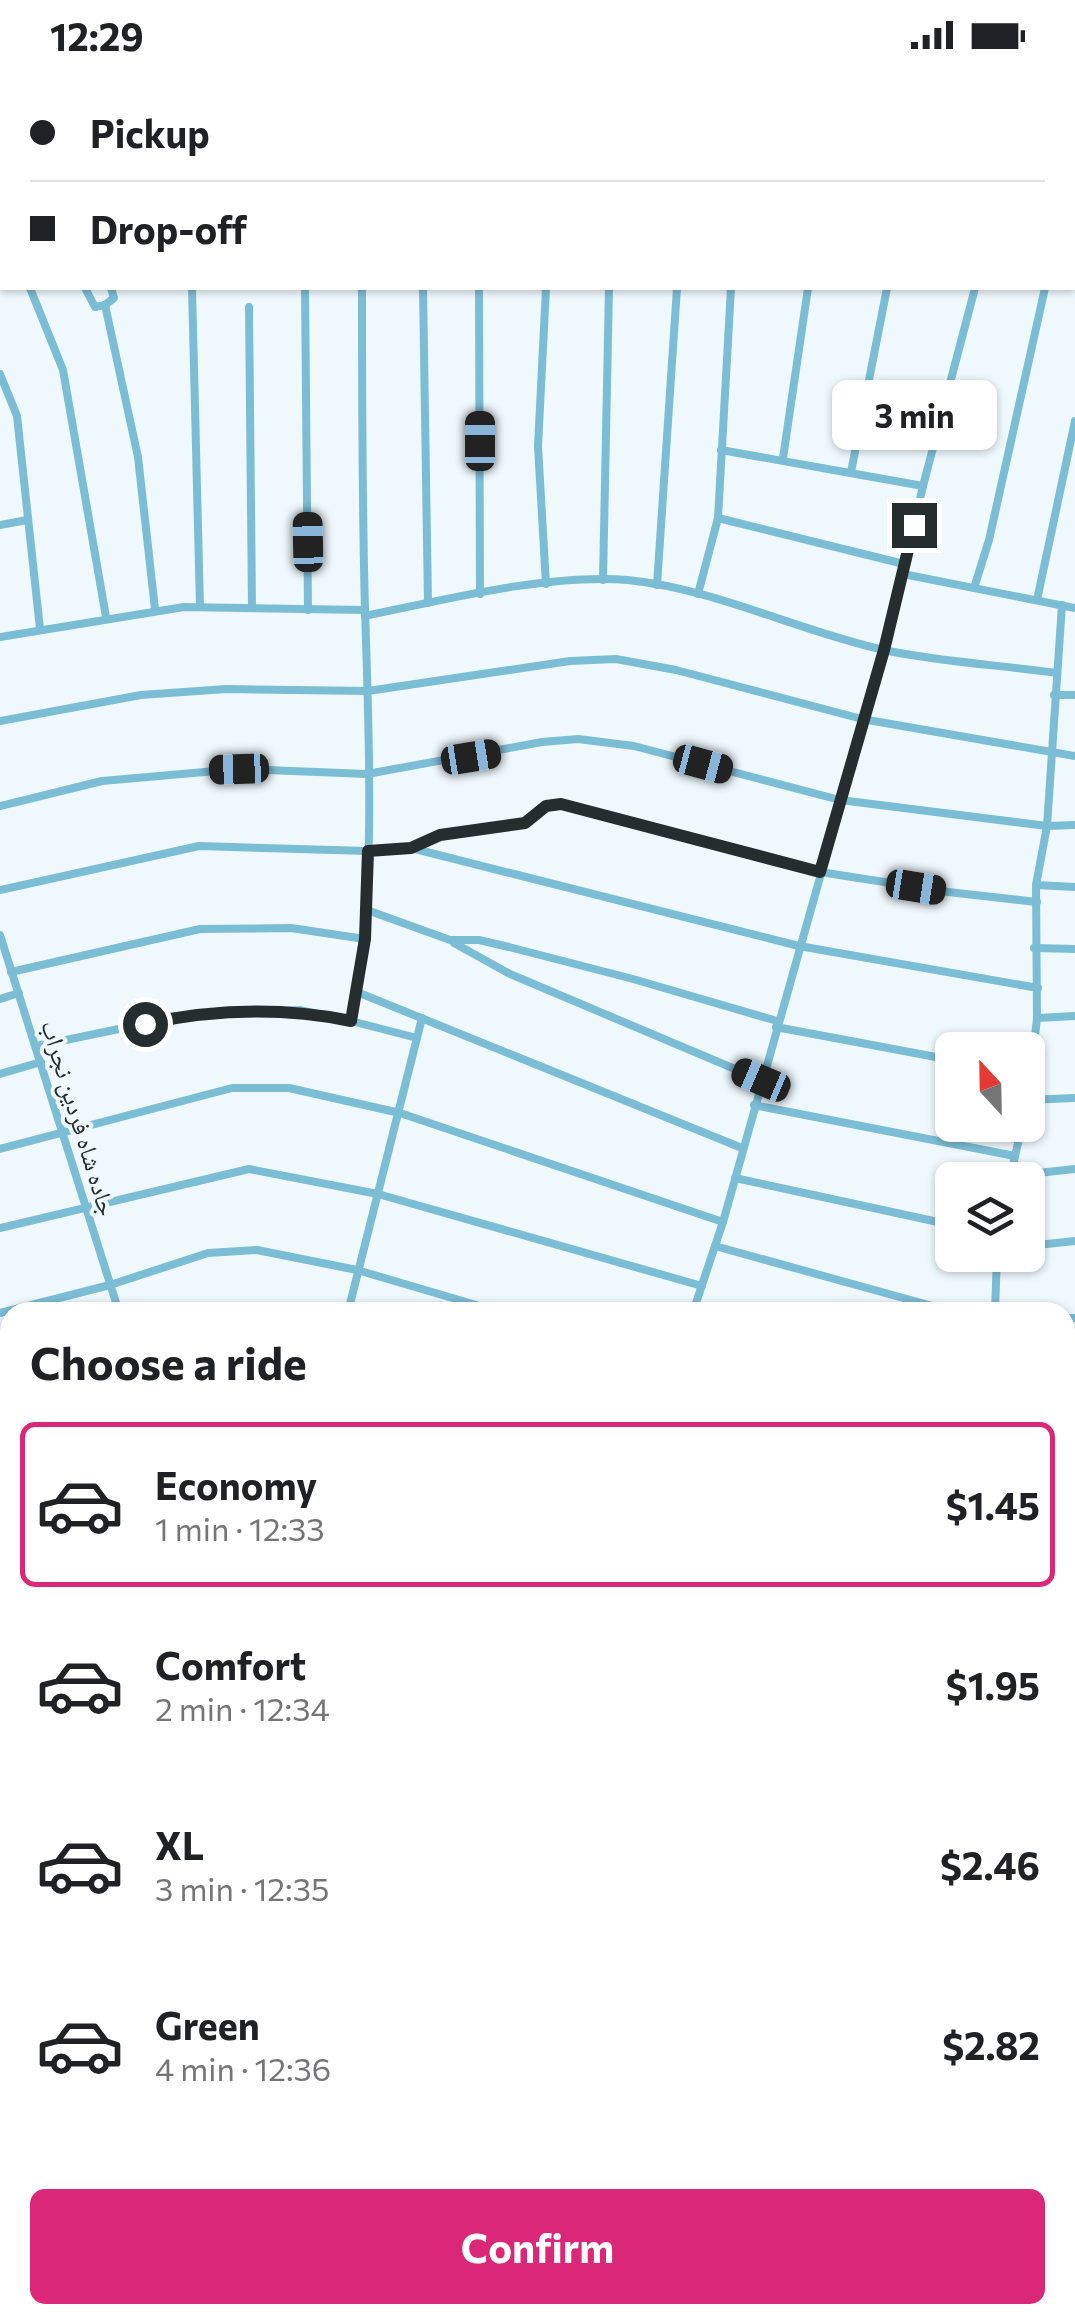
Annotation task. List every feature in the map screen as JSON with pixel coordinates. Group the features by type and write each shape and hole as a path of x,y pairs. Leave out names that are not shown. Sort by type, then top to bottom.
{"street":[{"path":"31,290 62,370 106,617"},
{"path":"86,290 95,307 114,298 112,290"},
{"path":"192,290 200,607"},
{"path":"305,290 308,610"},
{"path":"351,1021 365,939 368,851 362,290"},
{"path":"424,290 428,602"},
{"path":"479,290 480,594"},
{"path":"546,290 538,446 546,584"},
{"path":"603,580 609,290"},
{"path":"657,585 677,290"},
{"path":"698,594 718,518 731,290"},
{"path":"783,458 808,290"},
{"path":"851,472 886,290"},
{"path":"696,1302 723,1222 884,650 922,486 975,290"},
{"path":"974,588 989,540 1045,290"},
{"path":"105,304 138,456 156,609"},
{"path":"250,308 252,607"},
{"path":"0,374 17,416 40,629"},
{"path":"1037,600 1070,468 1075,421"},
{"path":"722,450 922,486"},
{"path":"718,518 974,588 1075,608"},
{"path":"0,525 27,520"},
{"path":"0,637 156,609 252,607 365,613 546,584 603,580 698,594 884,650 1057,673"},
{"path":"1035,1032 1036,885 1047,826 1062,606"},
{"path":"0,721 141,695 226,689 368,691 570,660 616,659 676,670 862,719 1075,756"},
{"path":"1054,695 1075,695"},
{"path":"0,806 102,781 197,770 367,774 578,739 634,746 840,800 1047,826 1075,825"},
{"path":"411,848 440,835 525,823 546,806 561,804 820,872 1037,902"},
{"path":"0,890 199,846 368,851 411,848 799,946 1038,988"},
{"path":"1036,885 1075,887"},
{"path":"367,910 450,940 510,974 761,1080"},
{"path":"11,972 200,929 290,928 365,939"},
{"name":"جاده شاه فردین نجراب","path":"0,935 116,1302"},
{"path":"450,940 478,940 509,947 633,978 776,1024 935,1057"},
{"path":"1034,948 1075,949"},
{"path":"357,992 742,1148"},
{"path":"0,998 18,993"},
{"path":"37,1046 181,1016 299,1010 417,1038"},
{"path":"1037,1018 1075,1016"},
{"path":"350,1302 422,1018"},
{"path":"0,1074 41,1062"},
{"path":"0,1149 232,1088 288,1088 400,1113 723,1222"},
{"path":"1045,1099 1075,1098"},
{"path":"754,1105 1016,1156"},
{"path":"1014,1162 1019,1142"},
{"path":"0,1228 248,1169 378,1194 702,1286"},
{"path":"1045,1173 1075,1169"},
{"path":"735,1178 935,1221"},
{"path":"1045,1244 1075,1241"},
{"path":"715,1246 918,1302"},
{"path":"43,1302 208,1253 257,1250 356,1270 466,1302"},
{"path":"996,1302 997,1272"}],"route":[{"path":"145,1024 181,1016 299,1010 351,1021 365,939 368,851 411,848 440,835 525,823 546,806 561,804 820,872 884,650 914,525"}]}
